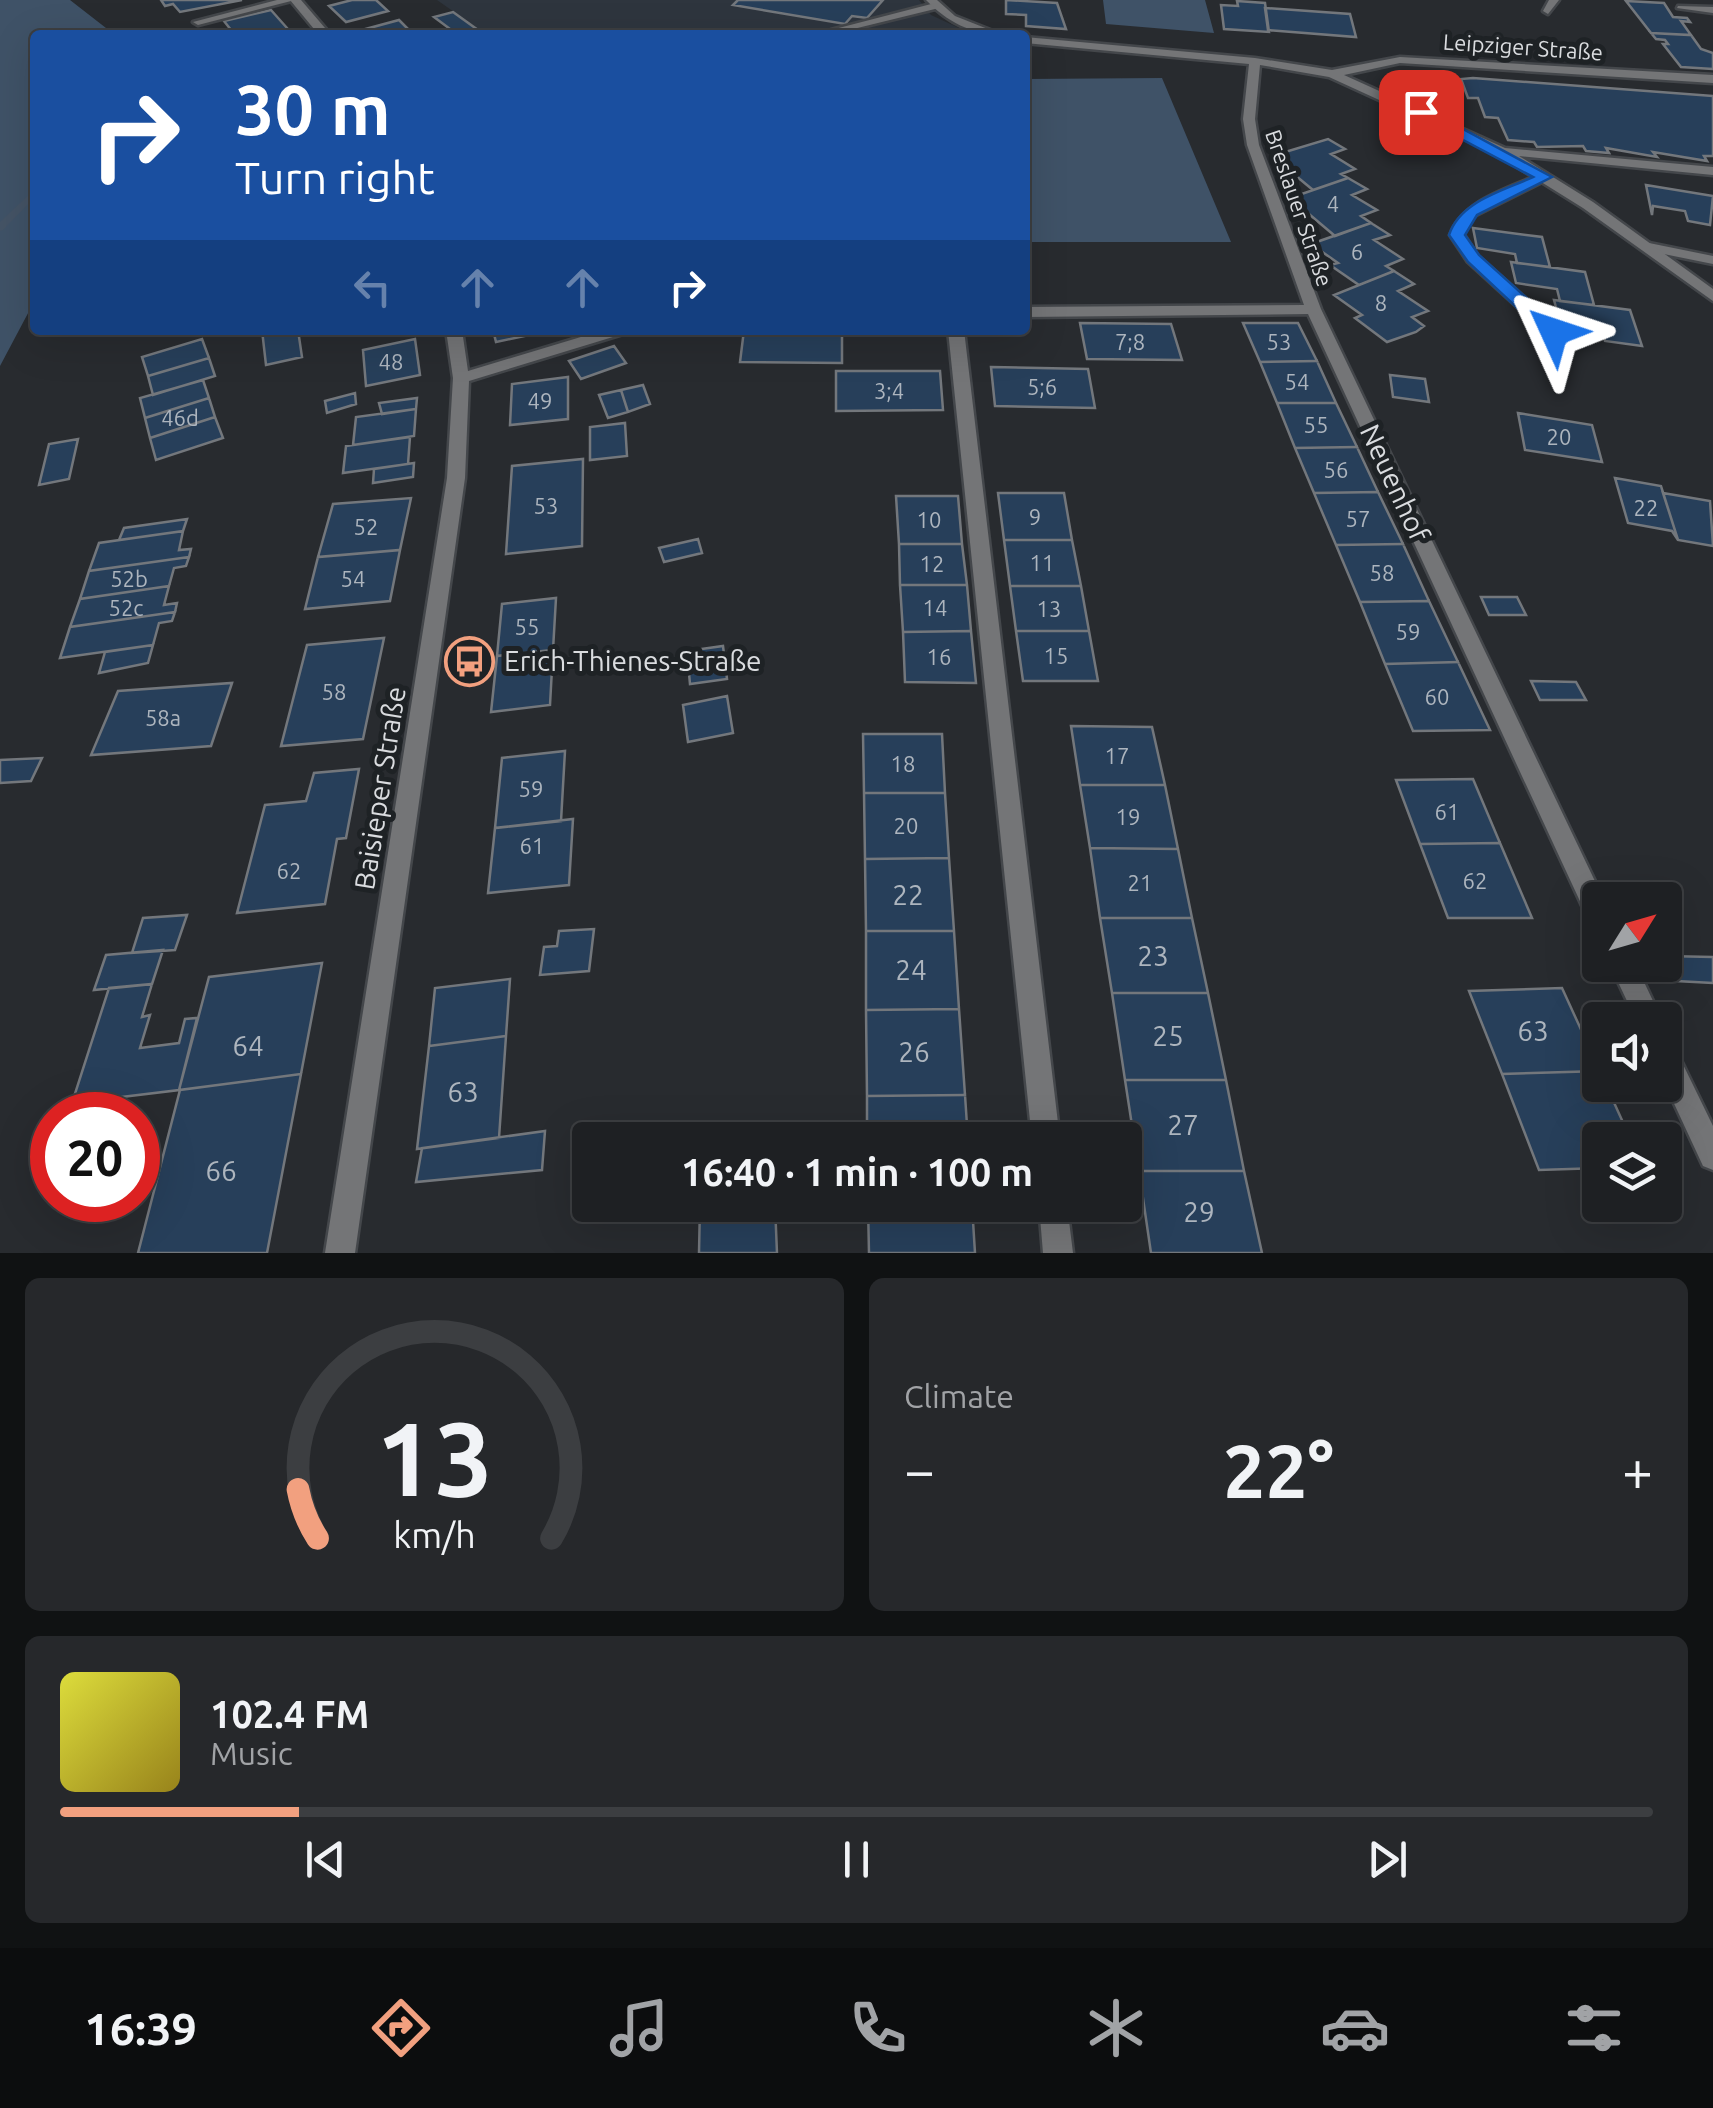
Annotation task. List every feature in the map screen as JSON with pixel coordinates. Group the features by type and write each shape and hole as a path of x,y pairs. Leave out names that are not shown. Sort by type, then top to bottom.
{"street":[{"path":"198,22 293,0 320,30"},
{"path":"838,30 933,3 964,24 982,30"},
{"path":"1682,8 1713,10"},
{"path":"1030,40 1255,60 1332,74 1500,150 1649,247 1713,296"},
{"name":"Breslauer Straße","path":"1255,60 1250,120 1254,145 1313,309"},
{"name":"Leipziger Straße","path":"1332,74 1400,60 1713,79"},
{"path":"1500,150 1713,170"},
{"path":"1545,177 1471,212 1462,220 1457,235 1474,259 1554,332"},
{"path":"1649,247 1713,260"},
{"path":"1030,312 1313,309"},
{"name":"Neuenhof","path":"1313,309 1583,882"},
{"name":"Baisieper Straße","path":"340,1253 456,478 461,378 455,335"},
{"path":"461,378 605,335"},
{"path":"957,335 1044,1122"},
{"path":"1682,1090 1713,1156"},
{"path":"1055,1222 1058,1253"}],"shaded area":[{"path":"0,0 70,0 109,30 30,30 30,309 0,366"},
{"path":"437,0 919,0 931,15 963,30 480,30"},
{"path":"1103,0 1205,0 1214,33 1106,24"},
{"path":"1162,78 1231,242 1030,242 1030,79"}],"building":[{"path":"161,0 242,0 180,12 173,4 165,6"},
{"path":"352,0 376,0 388,11 346,22 329,6"},
{"path":"738,0 883,0 867,18 852,16 845,24 733,5"},
{"path":"1006,0 1057,3 1066,29 1026,26 1026,15 1006,14"},
{"path":"1237,1 1265,3 1269,32 1224,29 1221,5 1238,6"},
{"path":"1626,1 1664,3 1673,17 1687,18 1690,22 1681,21 1691,35 1651,33"},
{"path":"1265,8 1350,14 1356,37 1268,30"},
{"path":"271,10 287,28 231,30 224,21"},
{"path":"453,12 478,30 451,30 434,17"},
{"path":"399,20 409,30 362,30"},
{"path":"1651,33 1691,35 1701,49 1713,53 1713,69 1681,67 1663,44 1668,44 1665,40 1656,39"},
{"path":"1461,79 1713,96 1713,156 1704,156 1707,161 1606,148 1609,153 1586,151 1583,146 1537,147 1534,142 1508,140 1498,118 1485,117 1478,98 1468,98"},
{"path":"1328,139 1345,149 1331,154 1355,169 1341,174 1348,178 1313,190 1272,156"},
{"path":"1348,178 1367,189 1352,195 1377,210 1361,216 1371,223 1335,236 1290,198"},
{"path":"1646,185 1713,196 1710,225 1688,221 1685,211 1653,206 1652,215"},
{"path":"1371,223 1390,235 1374,240 1403,259 1386,266 1394,271 1359,285 1330,265 1338,263 1311,244"},
{"path":"1473,228 1542,237 1550,267 1517,263 1515,254 1477,248"},
{"path":"1511,262 1585,272 1594,305 1560,301 1557,289 1516,283"},
{"path":"1394,271 1414,284 1398,291 1428,311 1412,317 1424,326 1387,342 1355,318 1362,315 1334,295"},
{"path":"1554,300 1630,310 1642,346 1605,341 1602,328 1560,322"},
{"path":"1080,323 1171,324 1182,360 1087,359"},
{"path":"1243,323 1298,323 1317,361 1260,362"},
{"path":"263,335 299,335 302,357 266,365"},
{"path":"494,335 529,335 496,342"},
{"path":"743,335 842,335 842,363 740,362"},
{"path":"202,339 209,358 148,376 142,357"},
{"path":"415,339 420,375 366,386 363,350"},
{"path":"614,346 626,363 581,379 569,361"},
{"path":"209,358 215,376 153,395 148,376"},
{"path":"1317,361 1336,403 1277,403 1260,362"},
{"path":"991,367 1088,369 1095,408 995,406"},
{"path":"836,371 940,371 943,410 836,411"},
{"path":"1390,375 1425,379 1429,402 1393,397"},
{"path":"568,377 568,419 510,425 512,384"},
{"path":"203,380 209,398 145,418 140,398"},
{"path":"643,385 650,404 628,412 621,390"},
{"path":"621,390 628,412 608,418 599,395"},
{"path":"355,393 356,404 327,413 325,401"},
{"path":"209,398 215,417 150,438 145,418"},
{"path":"417,398 416,409 382,414 379,403"},
{"path":"1277,403 1336,403 1357,447 1295,448"},
{"path":"416,409 414,436 353,445 356,417"},
{"path":"1518,413 1592,425 1602,462 1525,450"},
{"path":"215,417 223,438 156,460 150,438"},
{"path":"625,423 627,456 590,460 590,427"},
{"path":"410,437 408,464 343,473 346,446"},
{"path":"78,439 69,479 39,485 49,444"},
{"path":"1357,447 1378,492 1314,493 1295,448"},
{"path":"583,459 582,546 506,554 512,466"},
{"path":"414,463 413,477 373,483 374,469"},
{"path":"1615,478 1661,486 1678,540 1672,531 1628,523"},
{"path":"1378,492 1403,544 1336,545 1314,493"},
{"path":"998,493 1064,493 1072,540 1004,540"},
{"path":"1663,493 1710,501 1713,546 1678,540"},
{"path":"896,496 958,496 962,544 899,544"},
{"path":"411,498 400,550 318,557 333,504"},
{"path":"187,519 183,531 119,540 124,528"},
{"path":"183,531 179,550 191,549 189,557 89,571 99,543"},
{"path":"698,539 702,553 664,562 659,548"},
{"path":"1004,540 1072,540 1081,586 1010,586"},
{"path":"899,544 962,544 967,585 900,585"},
{"path":"1403,544 1429,601 1360,602 1336,545"},
{"path":"400,550 390,601 305,609 318,557"},
{"path":"189,557 186,566 174,568 169,586 80,599 89,571"},
{"path":"900,585 967,585 971,631 903,632"},
{"path":"169,586 164,605 177,603 175,612 70,627 80,599"},
{"path":"1010,586 1081,586 1089,631 1016,631"},
{"path":"1481,597 1517,597 1526,615 1489,615"},
{"path":"556,598 553,650 497,656 502,604"},
{"path":"1429,601 1458,662 1385,664 1360,602"},
{"path":"175,612 172,621 159,623 153,645 60,658 70,627"},
{"path":"971,631 976,683 905,682 903,632"},
{"path":"1016,631 1089,631 1098,681 1023,681"},
{"path":"384,638 363,739 281,746 307,645"},
{"path":"153,645 148,663 99,673 105,652"},
{"path":"723,646 727,679 690,684 687,651"},
{"path":"553,650 550,705 491,712 497,656"},
{"path":"1458,662 1490,730 1413,731 1385,664"},
{"path":"1531,681 1576,682 1586,700 1540,700"},
{"path":"232,683 211,746 91,755 118,691"},
{"path":"727,696 733,733 688,742 683,705"},
{"path":"1071,726 1152,727 1165,785 1080,785"},
{"path":"863,734 942,734 945,793 864,793"},
{"path":"565,751 561,821 495,828 502,758"},
{"path":"42,758 31,781 0,783 0,760"},
{"path":"359,769 346,838 337,839 325,904 237,913 265,805 306,801 314,773"},
{"path":"1473,779 1500,843 1420,844 1396,780"},
{"path":"1080,785 1165,785 1178,849 1090,848"},
{"path":"864,793 945,793 949,858 865,859"},
{"path":"573,819 569,885 488,893 495,828"},
{"path":"1500,843 1532,918 1448,918 1420,844"},
{"path":"1090,848 1178,849 1192,918 1100,918"},
{"path":"949,858 954,931 866,931 865,859"},
{"path":"187,915 175,950 132,953 143,918"},
{"path":"1100,918 1192,918 1208,993 1112,993"},
{"path":"594,929 589,971 540,975 544,947 557,946 559,931"},
{"path":"866,931 954,931 959,1009 866,1010"},
{"path":"163,950 152,984 94,990 106,955"},
{"path":"1682,956 1713,957 1713,983 1682,981"},
{"path":"322,963 301,1074 179,1090 209,977"},
{"path":"510,979 506,1036 429,1046 435,988"},
{"path":"152,984 142,1017 150,1015 140,1048 179,1043 185,1019 197,1018 179,1090 76,1092 109,988"},
{"path":"1562,988 1582,1032 1582,1072 1502,1074 1469,991"},
{"path":"1112,993 1208,993 1226,1080 1125,1080"},
{"path":"959,1009 965,1095 867,1096 866,1010"},
{"path":"506,1036 499,1138 417,1149 429,1046"},
{"path":"1582,1072 1582,1102 1614,1102 1623,1122 1582,1122 1582,1169 1539,1170 1502,1074"},
{"path":"301,1074 267,1253 138,1253 146,1222 160,1222 160,1168 180,1090"},
{"path":"1125,1080 1226,1080 1244,1171 1142,1171 1142,1122 1131,1122"},
{"path":"965,1095 967,1122 867,1122 867,1096"},
{"path":"545,1131 542,1170 416,1182 422,1148"},
{"path":"1142,1171 1244,1171 1262,1253 1151,1253"},
{"path":"700,1222 776,1222 777,1253 699,1253"},
{"path":"868,1222 973,1222 975,1253 869,1253"}],"waterway":[{"path":"0,228 30,197"}],"place":[{"name":"Erich-Thienes-Straße","path":"469,661"}],"route":[{"path":"1421,112 1500,150 1545,177 1471,212 1462,220 1457,235 1474,259 1554,332"}]}
